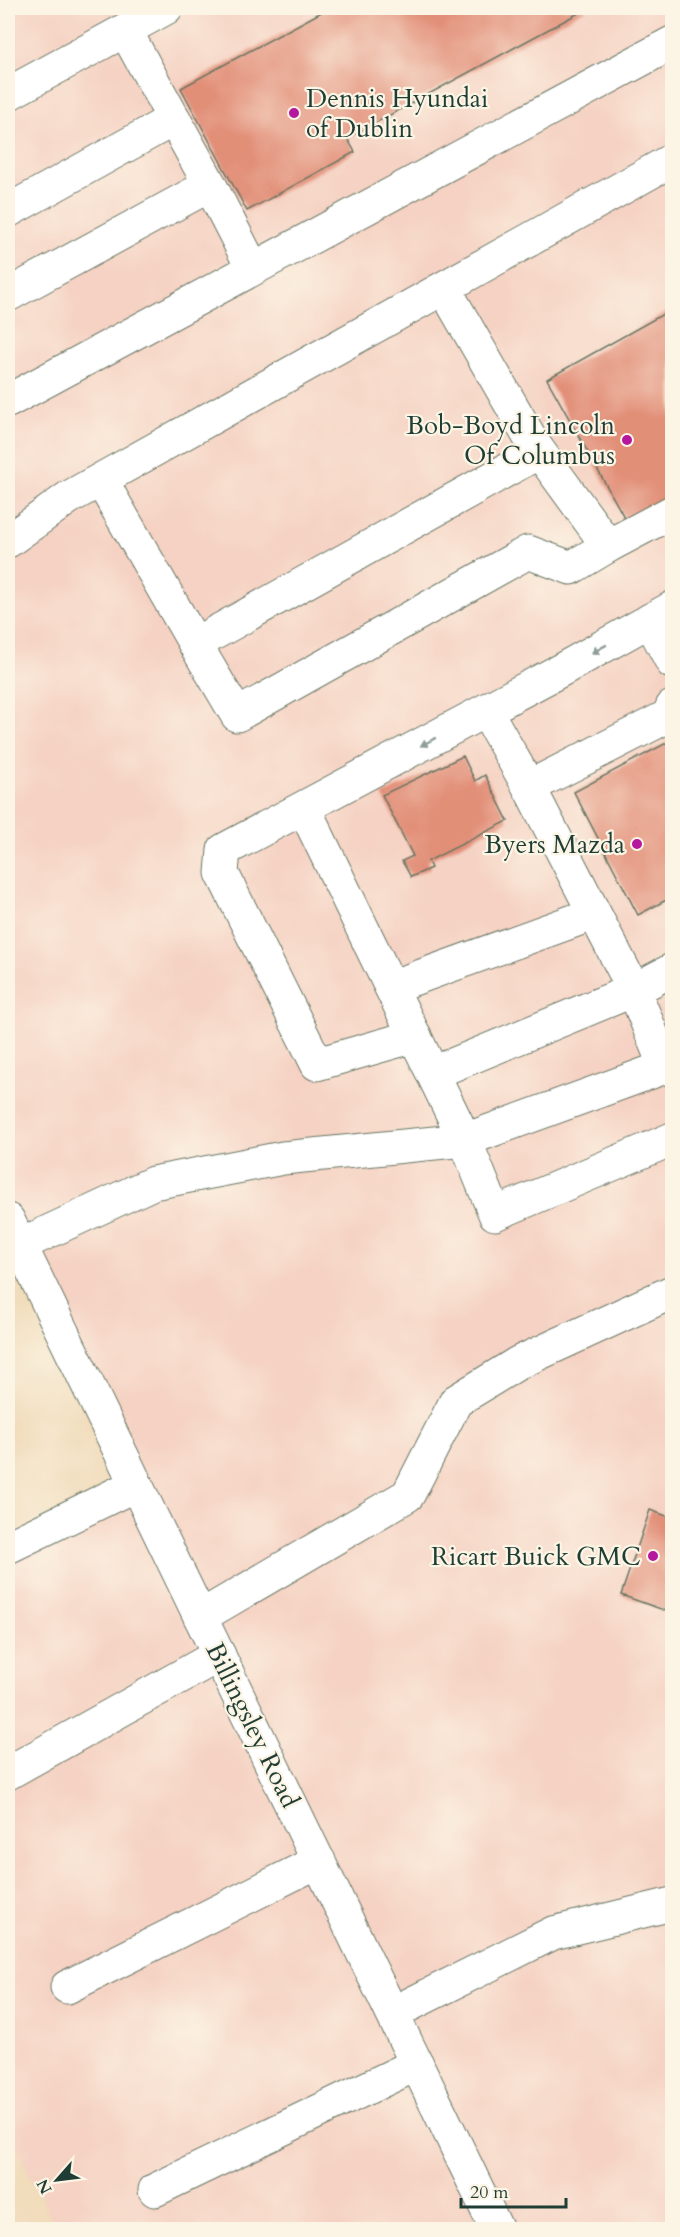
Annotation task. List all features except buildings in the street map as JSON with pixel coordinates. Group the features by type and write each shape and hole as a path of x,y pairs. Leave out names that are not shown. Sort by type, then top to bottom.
{"street":[{"path":"8,94 166,8"},
{"path":"125,30 252,267"},
{"path":"8,401 252,267 672,43"},
{"path":"8,211 174,119"},
{"path":"8,541 68,498 672,160"},
{"path":"8,295 210,186"},
{"path":"444,288 539,452 608,546"},
{"path":"195,644 539,452"},
{"path":"101,480 237,715 528,552 571,568 672,512"},
{"path":"415,1036 317,1064 222,873 224,850 486,711 661,614 672,662"},
{"path":"529,787 670,715 672,707"},
{"path":"14,1233 153,1184 283,1158 465,1140 669,1064 634,990 529,787 486,711"},
{"path":"304,808 465,1140 495,1214 672,1139"},
{"path":"391,987 593,914"},
{"path":"433,1073 634,990 672,970"},
{"name":"Billingsley Road","path":"14,1233 497,2229"},
{"path":"200,1617 408,1495 456,1401 518,1363 672,1292"},
{"path":"8,1547 135,1485"},
{"path":"8,1773 219,1654"},
{"path":"67,1987 319,1862"},
{"path":"393,2013 553,1933 672,1904"},
{"path":"155,2190 417,2064"}],"shaded area":[{"path":"8,8 672,8 672,2229 56,2229 8,2129 8,1547 135,1485 8,1220"}],"place":[{"name":"Dennis Hyundai of Dublin","path":"294,113"},
{"name":"Bob-Boyd Lincoln Of Columbus","path":"627,440"},
{"name":"Byers Mazda","path":"637,844"},
{"name":"Ricart Buick GMC","path":"653,1556"}]}
